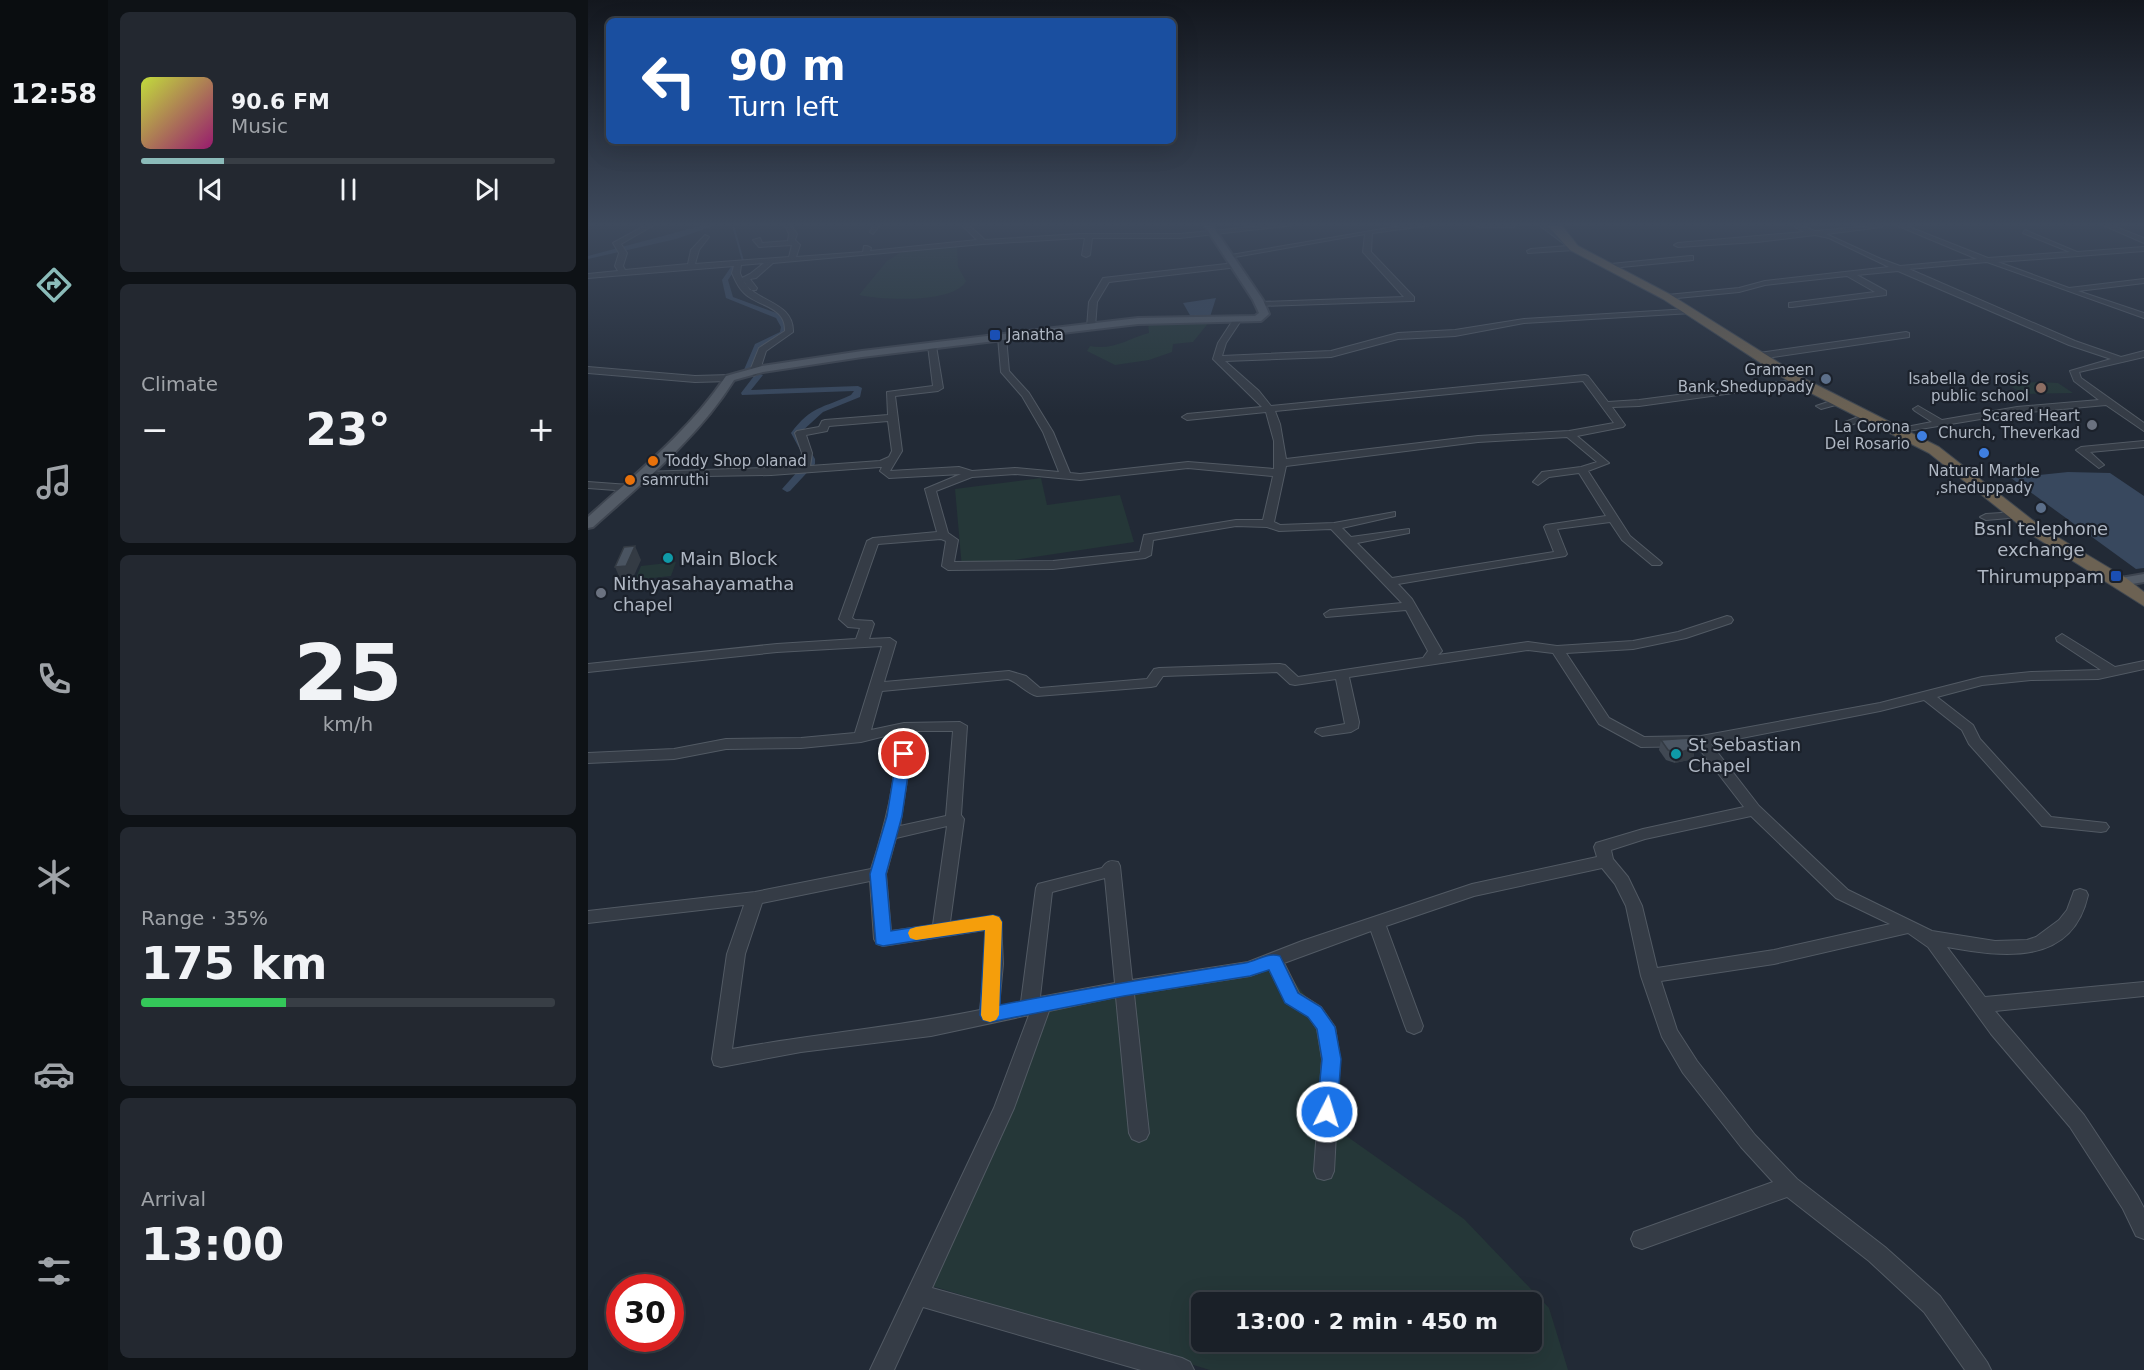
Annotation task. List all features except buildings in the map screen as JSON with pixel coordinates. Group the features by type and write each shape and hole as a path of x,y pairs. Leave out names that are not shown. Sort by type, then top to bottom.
{"highway":[{"path":"1652,289 1798,381 1934,450 2038,532 2120,582 2144,601"}],"main road":[{"path":"588,524 703,421 730,378 772,368 1138,321 1257,320 1264,314 1250,289"},
{"path":"2120,582 2144,578"}],"street":[{"path":"746,289 749,293 786,314 790,325 789,332 762,350 753,373"},
{"path":"749,293 752,289"},
{"path":"1091,327 1093,302 1101,289"},
{"path":"1260,304 1411,299 1399,289"},
{"path":"1667,297 1743,289"},
{"path":"1792,305 1883,293 1876,289"},
{"path":"1945,289 2118,360"},
{"path":"2067,289 2144,316"},
{"path":"1217,359 1331,354 1406,335 1446,334 1524,321 1689,311"},
{"path":"1217,359 1222,343 1238,319"},
{"path":"1759,356 1906,335"},
{"path":"1002,337 1005,372 1026,395 1048,432 1066,476"},
{"path":"881,464 893,459 897,450 891,417 890,394 938,388 932,346"},
{"path":"2144,354 2074,371 2078,379 2107,402 2139,420 2144,428"},
{"path":"1217,359 1263,398 1271,409 1279,436 1280,468 1268,524"},
{"path":"588,370 695,379 730,378"},
{"path":"930,489 971,474 1015,471 1066,476 1114,475 1188,465 1280,468 1478,439 1569,434 1620,425 1589,382 1577,377 1187,417"},
{"path":"1605,405 1640,403 1798,381"},
{"path":"1821,406 1840,401"},
{"path":"1899,431 2017,410 2107,402"},
{"path":"1918,409 1940,423"},
{"path":"1850,422 1869,416"},
{"path":"804,470 807,453 800,433 824,429 825,423 891,417"},
{"path":"1538,482 1546,474 1582,470 1604,463 1569,434"},
{"path":"2099,465 2081,450 2144,444"},
{"path":"646,474 804,470 890,464 885,471 889,475 959,470 971,474"},
{"path":"1582,470 1626,538 1656,563"},
{"path":"930,472 930,489 943,535"},
{"path":"588,485 629,488"},
{"path":"861,642 868,624 852,624 845,619 873,541 943,535 952,540 948,566 1036,566 1145,555 1148,537 1236,523 1268,524 1279,528 1334,526 1391,514"},
{"path":"1986,517 2017,515"},
{"path":"1389,582 1561,554 1550,527 1612,518"},
{"path":"1334,526 1410,606 1435,651 1427,661"},
{"path":"1349,541 1405,531"},
{"path":"1330,614 1410,606"},
{"path":"876,687 1009,675 1021,679 1037,692 1151,683 1159,672 1280,668 1295,681 1528,646 1557,651 1633,645 1681,635 1727,620"},
{"path":"2062,638 2114,672"},
{"path":"588,668 792,646 890,642 861,737"},
{"path":"1557,651 1604,722 1641,742 1701,741 1928,696 1982,681 2114,672 2144,665"},
{"path":"1322,732 1351,728 1352,722 1342,675"},
{"path":"1928,696 1968,728 1974,741 2047,822 2101,827"},
{"path":"588,758 601,755 674,754 726,744 801,743 861,737 904,727 960,726 953,819 956,819 941,929"},
{"path":"904,727 904,754 895,816 878,874 883,939 993,922 994,964 990,1015"},
{"path":"1701,741 1754,810 1842,894 1909,926 1934,942 1981,1005 2077,1121 2144,1229"},
{"path":"1754,810 1614,841 1602,847 1606,861 1622,881 1634,906 1650,976 1669,1032 1690,1067 1748,1141 1790,1186 1877,1254 1932,1304 1979,1370"},
{"path":"889,834 953,819"},
{"path":"755,898 736,954 721,1059 801,1044 931,1028 1124,988 1250,969 1308,945 1472,890 1606,861"},
{"path":"882,1370 1004,1108 1036,1005 1044,888 1107,872 1112,866 1139,1133"},
{"path":"588,917 755,898 878,874"},
{"path":"1928,937 2016,950 2034,947 2063,927 2077,909 2080,895"},
{"path":"1376,922 1414,1026"},
{"path":"1650,976 1774,957 1909,926"},
{"path":"1274,961 1292,998 1315,1012 1326,1027 1331,1059 1324,1171"},
{"path":"1981,1005 2144,989"},
{"path":"1642,1239 1790,1186"},
{"path":"918,1295 1182,1370"}],"shaded area":[{"path":"864,289 957,289 947,294 916,299 859,295"},
{"path":"1210,321 1193,342 1173,344 1172,352 1149,360 1115,365 1087,351 1090,346 1106,347 1149,333 1148,323"},
{"path":"2058,383 2073,393 2023,394 2007,384"},
{"path":"1041,478 1047,505 1120,495 1134,542 962,568 955,489"},
{"path":"676,562 671,576 635,580 641,566"},
{"path":"1280,963 1337,1037 1345,1135 1464,1219 1534,1292 1191,1292 1191,1352 1542,1352 1542,1301 1549,1308 1568,1370 1210,1370 932,1286 1046,1009"}],"water":[{"path":"1216,298 1210,317 1191,317 1183,303"},
{"path":"2068,472 2110,473 2144,496 2144,568 2136,569 2011,478"}],"waterway":[{"path":"727,289 730,298 779,317 785,327 784,333 758,346 747,372 749,372"},
{"path":"756,374 759,375 745,393 858,388 857,395 820,410 795,433 810,459 810,464 787,489"}],"slow traffic":[{"path":"916,933 993,922 994,964 990,1015"}],"place":[{"name":"Janatha","path":"995,335"},
{"name":"Grameen Bank,Sheduppady","path":"1826,379"},
{"name":"Isabella de rosis public school","path":"2041,388"},
{"name":"Scared Heart Church, Theverkad","path":"2092,425"},
{"name":"La Corona Del Rosario","path":"1922,436"},
{"name":"Natural Marble ,sheduppady","path":"1984,453"},
{"name":"Toddy Shop olanad","path":"653,461"},
{"name":"samruthi","path":"630,480"},
{"name":"Bsnl telephone exchange","path":"2041,508"},
{"name":"Main Block","path":"668,558"},
{"name":"Thirumuppam","path":"2116,576"},
{"name":"Nithyasahayamatha chapel","path":"601,593"},
{"name":"St Sebastian Chapel","path":"1676,754"}],"route":[{"path":"904,754 895,816 884,846 878,874 883,939 993,922 994,964 990,1015 1124,988 1250,969 1274,961 1292,998 1300,1005 1315,1012 1326,1027 1331,1059 1327,1112"}]}
